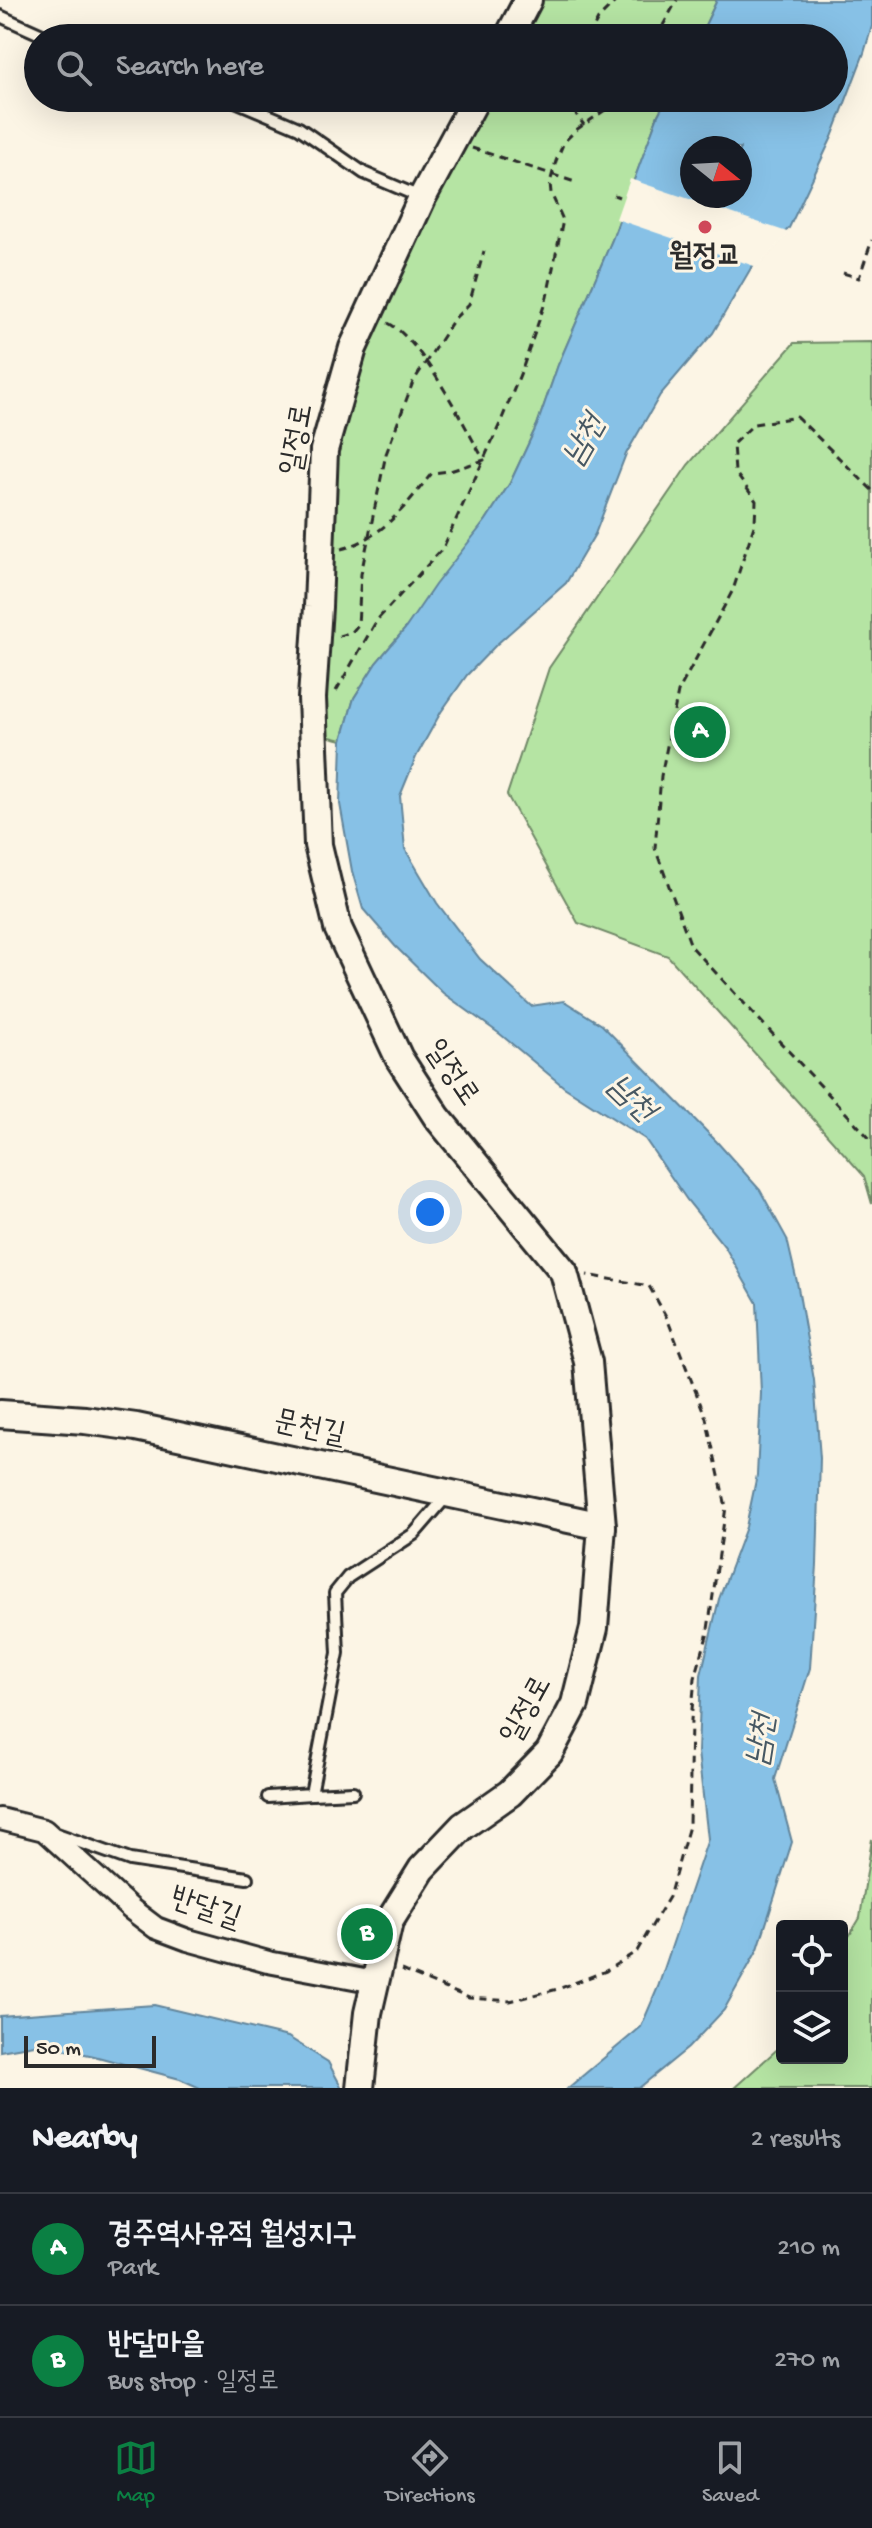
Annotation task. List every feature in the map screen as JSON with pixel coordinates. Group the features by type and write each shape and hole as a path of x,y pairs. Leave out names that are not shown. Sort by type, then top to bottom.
{"street":[{"path":"515,24 528,0"},
{"name":"일정로","path":"360,2088 368,2013 389,1922 422,1869 463,1826 510,1793 549,1753 575,1704 594,1628 602,1526 588,1362 564,1272 437,1117 399,1058 338,928 318,845 312,698 324,450 353,348 422,198 468,112"},
{"name":"문천길","path":"0,1414 136,1427 602,1526"},
{"name":"반달길","path":"0,1819 44,1830 156,1928 268,1962 378,1972"}],"lane":[{"path":"0,16 24,27"},
{"path":"261,112 299,128 364,173 422,198"},
{"path":"311,1794 338,1653 335,1593 348,1577 414,1534 450,1492"},
{"path":"268,1797 353,1792"},
{"path":"44,1830 130,1860 247,1878"}],"path":[{"path":"595,24 617,0"},
{"path":"664,24 677,0"},
{"path":"574,112 584,125"},
{"path":"335,679 335,693 377,620 443,548 523,367 547,297 563,220 551,193 552,175 564,142 602,112"},
{"path":"452,142 575,182"},
{"path":"843,273 859,278 872,240"},
{"path":"335,637 352,632 358,625 361,574 386,454 413,382 454,319 469,304 484,251"},
{"path":"381,319 400,329 436,375 484,460"},
{"path":"872,490 797,417 754,424 733,444 735,472 756,501 755,523 733,590 678,692 661,776 655,848 691,946 872,1141"},
{"path":"334,550 359,544 386,526 432,473 450,471 484,460"},
{"path":"378,1972 469,1998 510,2001 558,1989 606,1971 637,1951 669,1897 689,1826 695,1678 707,1636 726,1507 706,1418 667,1318 649,1286 564,1272"}],"green space":[{"path":"526,0 717,0 706,24 513,24"},
{"path":"468,112 660,112 612,240 558,365 537,425 510,483 405,629 376,663 354,698 342,740 314,733 324,449 353,348"},
{"path":"872,342 872,1204 864,1176 668,956 578,923 507,795 549,668 688,465 794,343"},
{"path":"872,1839 872,2088 734,2088 776,2050 776,2064 848,2064 848,1938 860,1918"}],"water":[{"path":"717,0 872,0 872,26 848,95 848,24 706,24"},
{"name":"남천","path":"660,112 842,112 789,228 751,268 713,333 660,395 626,454 595,534 566,583 467,675 441,712 416,757 400,796 405,849 437,903 480,959 531,1006 564,1001 602,1025 760,1190 787,1239 814,1380 820,1458 810,1668 775,1779 792,1842 758,1949 724,2010 688,2048 639,2088 568,2088 641,2027 658,1987 708,1839 698,1752 701,1675 719,1599 746,1527 757,1475 761,1393 757,1303 725,1247 687,1200 645,1139 564,1087 500,1034 443,993 363,909 352,871 340,804 342,740 354,698 376,663 405,629 510,483 537,425 558,365 612,240"},
{"path":"154,2005 288,2037 328,2062 342,2088 200,2088 180,2079 40,2044 0,2051 0,2016"}],"pier":[{"name":"월정교","path":"630,179 680,196 680,208 716,208 790,233 757,267 616,219"}],"place":[{"name":"월정교","path":"705,227"},
{"name":"경주역사유적 월성지구","path":"700,732"},
{"name":"반달마을","path":"367,1934"}]}
